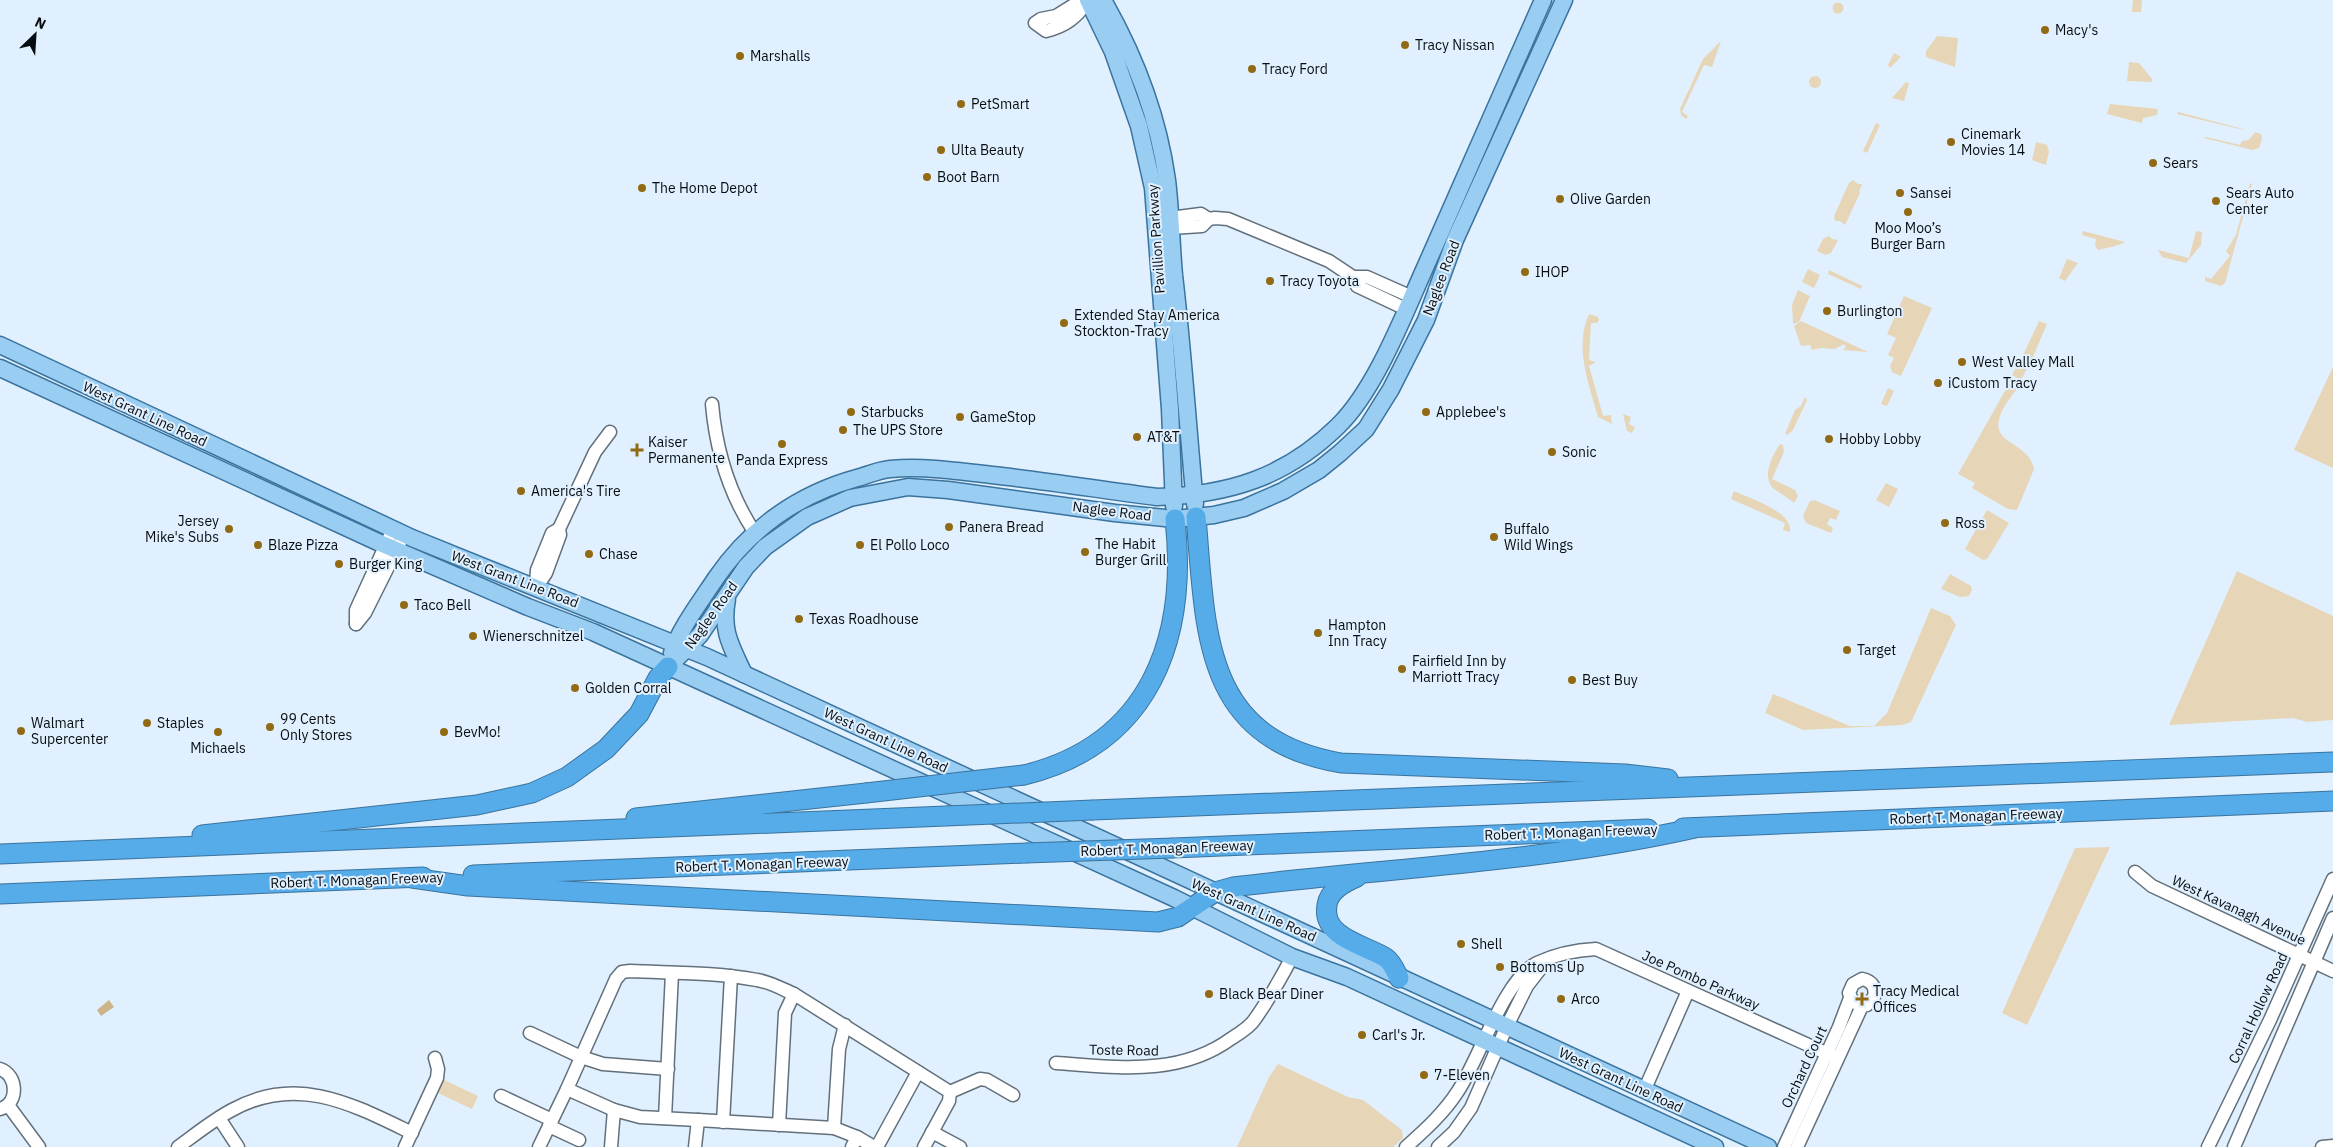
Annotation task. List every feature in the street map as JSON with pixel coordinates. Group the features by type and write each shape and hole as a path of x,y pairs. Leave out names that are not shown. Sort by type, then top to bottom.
{"highway":[{"path":"1196,517 1206,622 1217,668 1226,688 1247,719 1262,733 1284,747 1313,758 1341,764 1625,774 1664,778 1701,787"},
{"path":"585,831 641,816 1024,775 1054,767 1097,743 1135,708 1153,680 1164,654 1174,614 1176,573 1175,519"},
{"path":"147,848 205,834 477,805 532,793 581,768 612,744 639,714 658,678 668,667"},
{"path":"0,854 2333,762"},
{"name":"Robert T. Monagan Freeway","path":"0,894 1695,828 2333,801"},
{"path":"412,878 468,886 756,899 1147,922 1167,920 1180,916 1215,892 1233,886 1364,874 1627,842 1695,828"},
{"path":"1364,874 1344,882 1333,891 1327,902 1326,913 1328,921 1333,928 1350,942 1388,959 1399,978"}],"main road":[{"name":"Pavillion Parkway","path":"1088,0 1113,52 1136,117 1153,188 1159,288 1170,409 1175,519"},
{"name":"Pavillion Parkway","path":"1103,0 1118,26 1139,72 1154,117 1167,180 1196,517"},
{"name":"Naglee Road","path":"668,667 728,561 755,533 774,517 803,498 838,483 888,469 933,468 1023,478 1157,497 1174,496 1219,492 1244,484 1275,471 1316,446 1339,425 1357,404 1370,383 1409,303 1543,0"},
{"name":"Naglee Road","path":"681,646 709,622 746,567 765,547 807,517 850,498 908,488 948,490 1115,513 1175,519 1244,508 1283,491 1319,470 1340,454 1366,429 1382,407 1426,320 1455,240 1564,0"},
{"name":"West Grant Line Road","path":"0,345 399,532 458,558 681,646 744,674 1768,1147"},
{"name":"West Grant Line Road","path":"0,368 392,548 528,607 593,632 1292,956 1347,977 1715,1147"},
{"path":"728,592 724,628 727,639 744,674"},
{"path":"1292,956 1310,949 1334,947"}],"street":[{"path":"1170,223 1202,226 1209,219 1228,219 1328,262 1353,277 1367,277 1409,303"},
{"path":"712,404 714,425 726,477 740,511 755,533"},
{"path":"536,588 537,570 552,533 559,529 595,452 610,432"},
{"path":"392,548 356,610 356,624 365,613 399,532"},
{"name":"West Kavanagh Avenue","path":"2135,872 2152,886 2333,971"},
{"name":"Corral Hollow Road","path":"2208,1147 2300,955 2333,879"},
{"path":"2234,1147 2333,918"},
{"name":"Joe Pombo Parkway","path":"1406,1147 1432,1123 1455,1096 1484,1040 1501,1024 1549,958 1574,950 1596,949 1832,1056"},
{"name":"Toste Road","path":"1056,1063 1146,1068 1180,1064 1206,1054 1225,1044 1255,1020 1278,985 1292,956"},
{"path":"539,1147 616,979 622,972 731,976 759,980 794,994 950,1092"},
{"path":"666,1118 672,973"},
{"path":"723,1122 731,976"},
{"path":"1798,1147 1832,1056 1862,1006 1872,1002 1874,997 1874,987 1871,983 1862,980 1857,981 1850,988 1850,998 1857,1005 1862,1006"},
{"path":"1644,1091 1688,990"},
{"path":"779,1125 785,1013 794,994"},
{"name":"Orchard Court","path":"1784,1147 1832,1056 1850,998"},
{"name":"Joe Pombo Parkway","path":"1438,1147 1454,1132 1471,1108 1499,1047 1501,1024"},
{"path":"834,1128 839,1049 845,1025"},
{"path":"530,1033 581,1057 603,1064 668,1069"},
{"path":"405,1147 436,1078 438,1069 435,1058"},
{"path":"0,1069 9,1074 15,1087 13,1098 4,1107 39,1147"},
{"path":"567,1089 614,1110 640,1117 834,1128 854,1142 876,1147 918,1072"},
{"path":"950,1092 980,1079 987,1080 1013,1095"},
{"path":"924,1147 949,1102 950,1092"},
{"path":"178,1147 219,1118 251,1101 274,1094 302,1093 326,1096 349,1103 412,1133"},
{"path":"501,1096 579,1140"},
{"path":"611,1147 614,1110"},
{"path":"219,1118 238,1147"},
{"path":"695,1147 698,1120"},
{"path":"932,1132 960,1147"},
{"path":"2322,1147 2333,1146"}],"shaded area":[{"path":"2133,0 2142,0 2141,12 2132,12"},
{"path":"1838,2 1844,8 1838,14 1832,8"},
{"path":"1937,36 1958,38 1955,67 1926,57 1926,51"},
{"path":"1721,41 1712,67 1704,65 1682,112 1688,116 1686,119 1681,115 1680,109 1703,59"},
{"path":"1894,53 1901,57 1890,68 1888,65"},
{"path":"2129,62 2139,63 2152,79 2152,82 2127,81"},
{"path":"1815,76 1821,82 1815,88 1809,82"},
{"path":"1906,82 1909,83 1904,101 1892,98"},
{"path":"2110,104 2158,109 2157,115 2143,118 2142,123 2107,114"},
{"path":"2178,112 2243,129 2244,130 2177,114"},
{"path":"1876,123 1880,125 1867,153 1863,151"},
{"path":"2255,132 2261,134 2262,139 2259,148 2253,150 2204,138 2240,145 2242,141 2249,140"},
{"path":"2036,142 2047,145 2049,152 2046,165 2032,160"},
{"path":"1853,180 1858,184 1862,184 1860,193 1845,225 1840,221 1835,221 1834,216 1849,183"},
{"path":"2250,183 2252,184 2225,283 2221,286 2205,281 2205,277 2211,279 2230,256 2226,251 2236,235"},
{"path":"2083,231 2125,242 2098,250 2095,245 2096,239 2082,235"},
{"path":"2196,231 2202,232 2201,245 2186,263 2162,257 2158,250 2189,258"},
{"path":"1829,236 1832,239 1838,240 1831,253 1826,255 1817,251 1823,239"},
{"path":"2067,259 2078,263 2065,281 2059,278"},
{"path":"1808,269 1820,275 1814,288 1802,282"},
{"path":"1829,270 1862,286 1861,289 1828,274"},
{"path":"1798,290 1810,296 1799,322 1793,324 1792,305"},
{"path":"1904,296 1932,308 1901,376 1892,372 1890,366 1894,358 1888,355 1896,338 1887,334"},
{"path":"1589,314 1598,317 1599,320 1597,323 1591,323 1589,360 1596,362 1589,366 1603,416 1611,415 1612,424 1598,417 1587,379 1583,339"},
{"path":"1801,321 1868,352 1843,350 1846,347 1844,344 1835,349 1821,348 1812,350 1810,345 1801,346 1794,326"},
{"path":"2039,321 2047,324 2032,359 2023,355"},
{"path":"2020,359 2030,363 2021,380 2012,375"},
{"path":"2333,367 2333,468 2294,450"},
{"path":"2009,384 2017,389 2004,408 1999,422 2000,431 2005,438 2030,458 2034,469 2017,510 2008,509 1972,488 1975,483 1958,474"},
{"path":"1888,388 1894,391 1887,406 1881,404"},
{"path":"1805,397 1807,400 1793,430 1787,435 1785,434 1795,410 1801,406"},
{"path":"1623,414 1631,417 1629,424 1635,427 1632,433 1627,431"},
{"path":"1780,444 1783,445 1784,452 1772,479 1795,490 1798,496 1794,503 1774,489 1768,479 1771,460"},
{"path":"1886,483 1898,489 1889,507 1876,500"},
{"path":"1734,491 1778,512 1785,518 1790,532 1783,530 1785,523 1731,499"},
{"path":"1814,500 1840,511 1836,520 1830,518 1827,524 1833,528 1831,533 1806,523 1803,516 1810,501"},
{"path":"1987,510 2009,523 1987,559 1983,560 1965,549"},
{"path":"2237,571 2333,616 2333,720 2307,722 2293,718 2169,725"},
{"path":"1950,574 1971,586 1972,590 1969,596 1960,597 1941,589"},
{"path":"1931,608 1950,616 1956,625 1911,722 1902,725 1803,730 1765,713 1773,694 1850,726 1874,726 1887,713"},
{"path":"2110,847 2027,1025 2002,1013 2075,848"},
{"path":"109,1000 114,1007 101,1016 97,1010"},
{"path":"1278,1064 1348,1097 1363,1100 1402,1130 1403,1138 1393,1147 1237,1147 1269,1077"},
{"path":"442,1079 478,1096 472,1109 436,1092"}],"place":[{"name":"Macy's","path":"2045,30"},
{"name":"Tracy Nissan","path":"1405,45"},
{"name":"Marshalls","path":"740,56"},
{"name":"Tracy Ford","path":"1252,69"},
{"name":"PetSmart","path":"961,104"},
{"name":"Cinemark Movies 14","path":"1951,142"},
{"name":"Ulta Beauty","path":"941,150"},
{"name":"Sears","path":"2153,163"},
{"name":"Boot Barn","path":"927,177"},
{"name":"The Home Depot","path":"642,188"},
{"name":"Sansei","path":"1900,193"},
{"name":"Olive Garden","path":"1560,199"},
{"name":"Sears Auto Center","path":"2216,201"},
{"name":"Moo Moo’s Burger Barn","path":"1908,212"},
{"name":"IHOP","path":"1525,272"},
{"name":"Tracy Toyota","path":"1270,281"},
{"name":"Burlington","path":"1827,311"},
{"name":"Extended Stay America Stockton-Tracy","path":"1064,323"},
{"name":"West Valley Mall","path":"1962,362"},
{"name":"iCustom Tracy","path":"1938,383"},
{"name":"Starbucks","path":"851,412"},
{"name":"Applebee's","path":"1426,412"},
{"name":"GameStop","path":"960,417"},
{"name":"The UPS Store","path":"843,430"},
{"name":"AT&T","path":"1137,437"},
{"name":"Hobby Lobby","path":"1829,439"},
{"name":"Panda Express","path":"782,444"},
{"name":"Kaiser Permanente","path":"637,450"},
{"name":"Sonic","path":"1552,452"},
{"name":"America's Tire","path":"521,491"},
{"name":"Ross","path":"1945,523"},
{"name":"Panera Bread","path":"949,527"},
{"name":"Jersey Mike's Subs","path":"229,529"},
{"name":"Buffalo Wild Wings","path":"1494,537"},
{"name":"Blaze Pizza","path":"258,545"},
{"name":"El Pollo Loco","path":"860,545"},
{"name":"The Habit Burger Grill","path":"1085,552"},
{"name":"Chase","path":"589,554"},
{"name":"Burger King","path":"339,564"},
{"name":"Taco Bell","path":"404,605"},
{"name":"Texas Roadhouse","path":"799,619"},
{"name":"Hampton Inn Tracy","path":"1318,633"},
{"name":"Wienerschnitzel","path":"473,636"},
{"name":"Target","path":"1847,650"},
{"name":"Fairfield Inn by Marriott Tracy","path":"1402,669"},
{"name":"Best Buy","path":"1572,680"},
{"name":"Golden Corral","path":"575,688"},
{"name":"Staples","path":"147,723"},
{"name":"99 Cents Only Stores","path":"270,727"},
{"name":"Walmart Supercenter","path":"21,731"},
{"name":"Michaels","path":"218,732"},
{"name":"BevMo!","path":"444,732"},
{"name":"Shell","path":"1461,944"},
{"name":"Bottoms Up","path":"1500,967"},
{"name":"Black Bear Diner","path":"1209,994"},
{"name":"Arco","path":"1561,999"},
{"name":"Tracy Medical Offices","path":"1862,999"},
{"name":"Carl's Jr.","path":"1362,1035"},
{"name":"7-Eleven","path":"1424,1075"}]}
